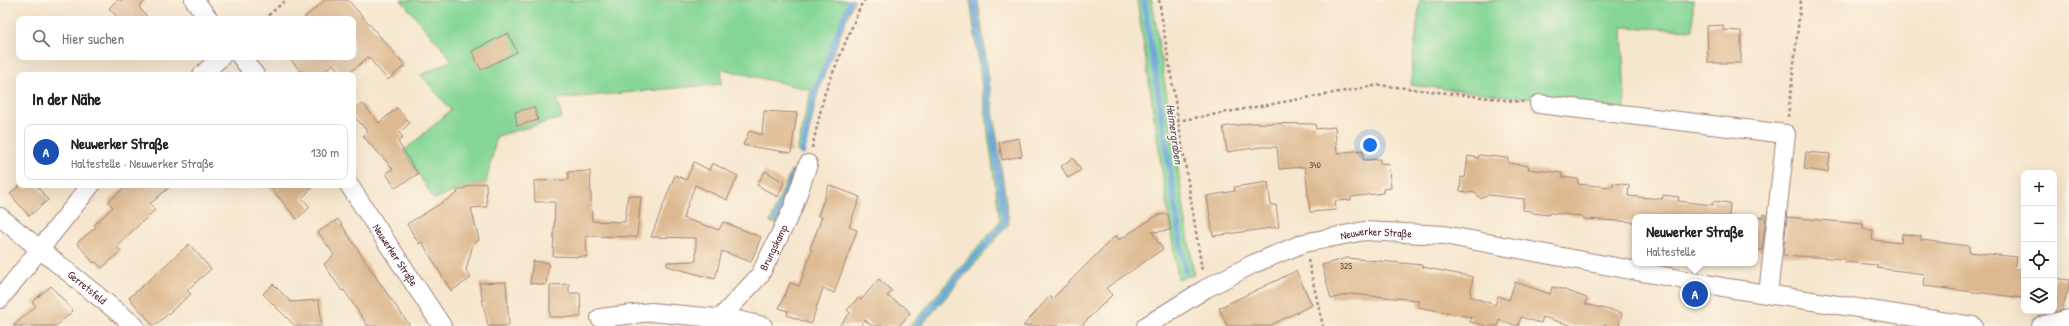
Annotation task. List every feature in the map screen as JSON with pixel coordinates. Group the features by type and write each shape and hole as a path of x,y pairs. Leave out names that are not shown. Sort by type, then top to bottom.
{"street":[{"path":"194,0 207,16"},
{"path":"205,72 218,60"},
{"path":"243,60 253,72"},
{"path":"1539,104 1786,134 1768,294"},
{"name":"Brungskamp","path":"716,322 760,275 793,208 808,164"},
{"path":"0,299 89,188"},
{"name":"Neuwerker Straße","path":"351,188 442,326"},
{"name":"Gerretsfeld","path":"0,218 135,326"},
{"name":"Neuwerker Straße","path":"1146,326 1205,289 1253,264 1304,244 1364,231 1444,236 1768,294 1973,326"},
{"path":"600,318 651,312 716,322 737,320 763,326"},
{"path":"2041,326 2069,319"}],"path":[{"path":"267,16 286,0"},
{"path":"808,164 825,92 861,5 865,0"},
{"path":"1160,0 1177,121 1205,289"},
{"path":"1786,134 1801,0"},
{"path":"1177,121 1379,85 1539,104"},
{"path":"1304,244 1324,326"}],"green space":[{"path":"401,0 854,0 818,92 804,155 797,151 811,90 722,69 721,84 557,99 562,118 497,136 486,183 475,184 434,199 404,151 451,110 421,75 452,60"},
{"path":"970,0 978,0 1009,224 921,326 910,326 1000,221"},
{"path":"1137,0 1152,0 1194,275 1178,279"},
{"path":"1420,0 1693,0 1693,30 1622,27 1625,109 1410,85"},
{"path":"791,170 798,173 777,224 770,222"}],"building":[{"path":"117,0 146,0 139,7 146,16 116,16 109,8"},
{"path":"325,0 348,0 405,65 388,80 368,57 350,72 340,72 333,64 323,72 301,72 291,60 356,60 356,16 306,16"},
{"path":"1723,25 1723,30 1741,31 1741,63 1708,63 1707,26"},
{"path":"508,33 517,52 481,70 472,51"},
{"path":"363,104 379,123 397,108 410,123 399,133 403,137 398,142 418,174 395,188 386,173 393,169 363,136 368,132 356,118 356,108"},
{"path":"534,107 538,120 517,126 515,112"},
{"path":"764,111 797,113 791,153 743,145 749,131 762,135"},
{"path":"1252,123 1315,124 1316,129 1335,127 1337,153 1363,150 1363,160 1380,159 1380,164 1388,163 1391,188 1383,189 1383,193 1351,197 1351,200 1335,201 1336,210 1310,212 1305,167 1279,169 1277,147 1261,147 1227,152 1223,127"},
{"path":"1019,138 1022,156 1002,160 999,142"},
{"path":"1806,152 1830,154 1828,172 1804,169"},
{"path":"1479,155 1508,158 1508,163 1529,166 1528,169 1562,173 1562,177 1578,179 1578,184 1612,187 1613,183 1629,185 1628,196 1662,199 1663,195 1679,197 1678,201 1713,205 1713,201 1730,203 1729,214 1632,214 1632,222 1584,219 1582,216 1550,213 1548,215 1533,213 1531,211 1523,210 1524,199 1488,195 1481,199 1475,193 1460,191 1461,177 1465,178 1468,156 1478,158"},
{"path":"1073,158 1081,170 1068,178 1061,166"},
{"path":"694,162 709,170 712,163 738,176 727,200 695,185 683,218 719,230 723,222 761,237 751,262 722,251 715,279 667,266 667,262 696,261 696,238 651,237 675,175 686,180"},
{"path":"590,171 592,221 625,222 628,195 641,197 637,237 586,236 587,257 553,256 555,202 535,202 534,181 568,180 568,172"},
{"path":"765,171 784,182 778,197 757,185"},
{"path":"1268,182 1271,205 1276,205 1279,227 1213,236 1207,196 1235,191 1234,187"},
{"path":"486,183 487,207 471,208 479,240 473,244 466,270 471,278 451,291 422,242 419,244 407,224 458,193 457,191 475,184"},
{"path":"829,185 860,197 849,227 857,230 834,293 823,288 811,324 787,315 788,311 779,308 790,283 799,286 812,250 810,249 822,217 818,216"},
{"path":"17,188 38,188 48,200 29,216 10,194"},
{"path":"124,188 169,188 150,204 155,210 116,246 121,251 102,268 96,262 94,263 77,243 96,227 94,225 113,207 108,202"},
{"path":"271,188 312,188 302,198 310,207 297,219"},
{"path":"1168,214 1171,230 1152,232 1163,249 1106,288 1112,295 1081,326 1023,326 1050,296 1052,299 1116,235 1119,240 1158,215"},
{"path":"1764,214 1766,215 1762,250 1758,249 1758,217 1763,218"},
{"path":"1787,217 1863,224 1863,229 1873,230 1872,240 1901,243 1902,234 1921,236 1921,240 1969,246 1969,252 2017,257 2015,269 2021,269 2021,298 1924,286 1925,274 1877,268 1877,265 1845,262 1845,259 1783,255"},
{"path":"338,219 410,326 368,326 344,290 342,291 324,264 334,255 318,232"},
{"path":"189,244 211,269 187,290 191,294 154,326 129,298"},
{"path":"1347,258 1422,265 1422,267 1473,277 1470,296 1495,305 1498,296 1509,300 1515,282 1550,294 1552,287 1562,289 1587,298 1585,304 1622,313 1619,326 1573,326 1543,317 1541,323 1521,317 1518,326 1499,320 1498,326 1486,326 1470,322 1471,317 1418,307 1418,300 1349,294 1331,299 1322,265"},
{"path":"533,261 549,263 546,285 530,283"},
{"path":"1296,271 1312,305 1269,326 1227,326 1219,308"},
{"path":"2057,278 2069,280 2069,287 2062,310 2057,311"},
{"path":"879,279 892,291 887,296 905,307 910,313 899,326 872,326 865,320 860,326 839,326 850,313 847,310 858,298 861,300"},
{"path":"506,282 509,326 488,326 479,283"},
{"path":"273,284 291,302 319,300 322,326 295,326 263,294"},
{"path":"569,284 569,293 580,293 581,317 550,317 550,285"},
{"path":"51,286 73,311 56,326 13,326 36,306 32,302"}],"waterway":[{"path":"916,326 1005,222 974,0"},
{"name":"Heimergraben","path":"1144,0 1185,271"},
{"path":"802,153 816,88 850,2"},
{"path":"776,219 794,173"}],"place":[{"name":"Neuwerker Straße","path":"1695,294"}]}
